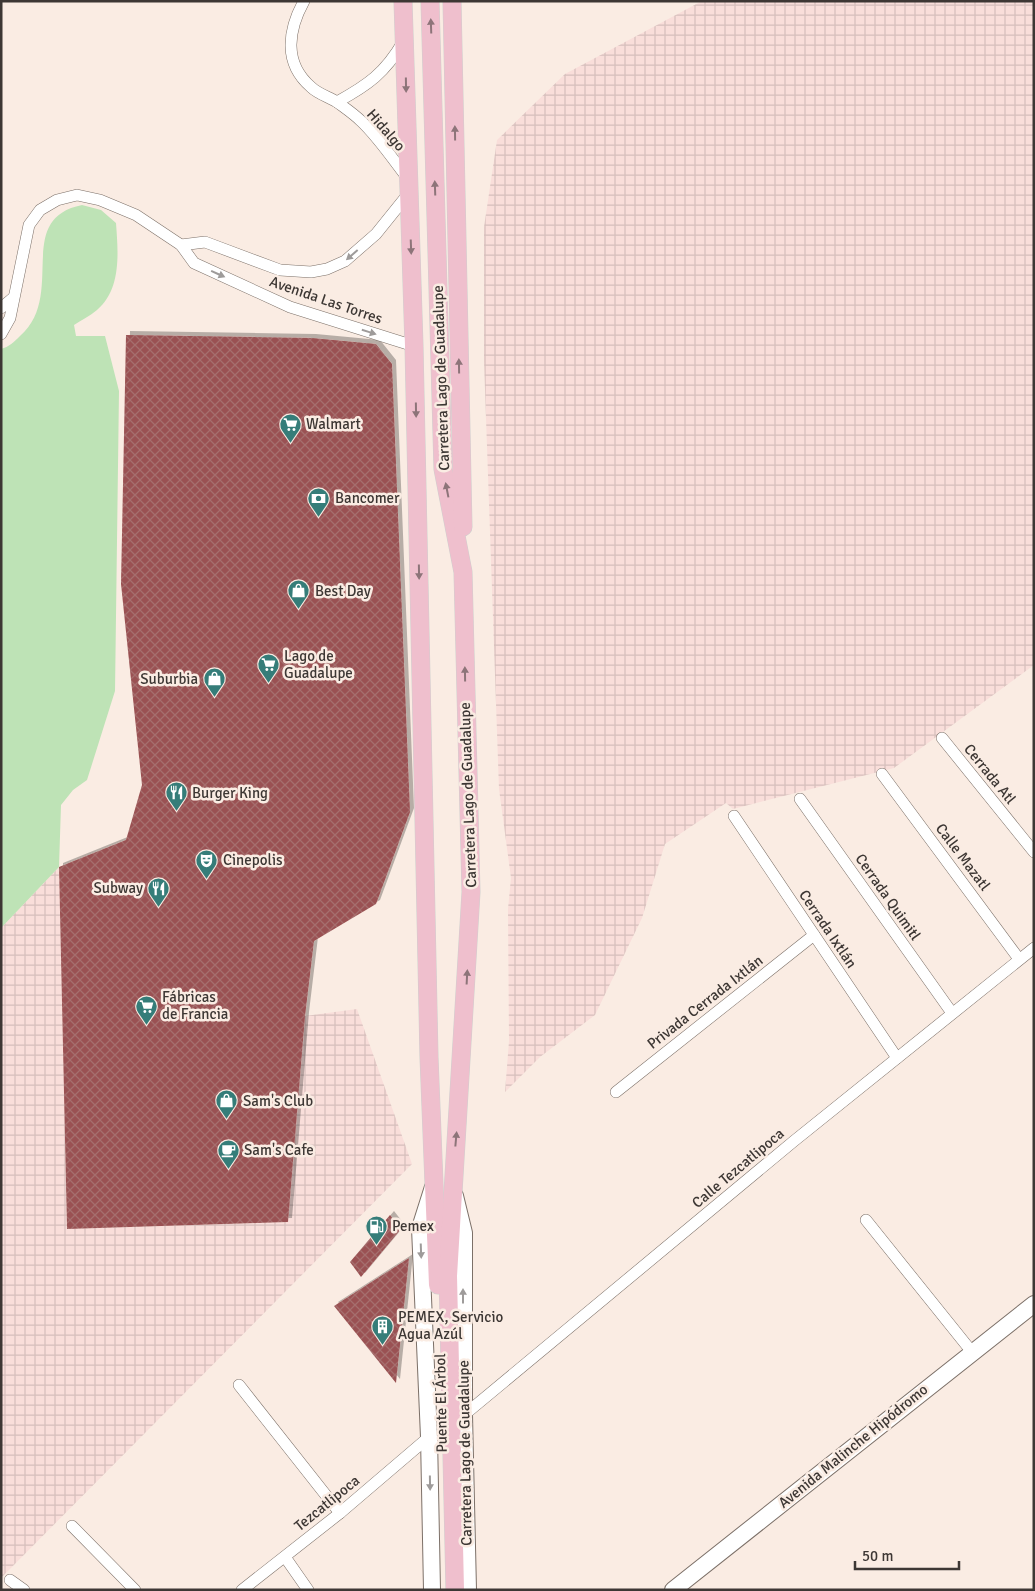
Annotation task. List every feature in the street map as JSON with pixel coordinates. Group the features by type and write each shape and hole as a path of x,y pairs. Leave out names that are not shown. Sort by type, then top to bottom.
{"main road":[{"name":"Carretera Lago de Guadalupe","path":"403,1 414,346 433,1187"},
{"name":"Carretera Lago de Guadalupe","path":"430,1 443,470 463,572 471,892 462,1060 452,1188"},
{"path":"452,1 463,572"},
{"name":"Puente El Árbol","path":"433,1187 444,1325 455,1590"},
{"name":"Puente El Árbol","path":"445,1590 444,1325 452,1188"}],"street":[{"name":"Hidalgo","path":"304,1 292,27 290,44 292,60 299,76 312,88 337,102 362,122 409,187"},
{"name":"Hidalgo","path":"337,102 364,88 380,75 392,61 405,39"},
{"name":"Avenida Las Torres","path":"181,245 205,242 280,270 311,272 327,269 345,261 376,234 409,187"},
{"name":"Avenida Las Torres","path":"1,334 10,318 29,225 40,210 57,200 77,195 100,200 136,215 181,245 194,263 290,307 414,346"},
{"path":"1,308 13,298"},
{"name":"Cerrada Atl","path":"942,738 1034,852"},
{"name":"Calle Mazatl","path":"882,774 1019,959"},
{"name":"Cerrada Quimitl","path":"800,799 952,1013"},
{"name":"Cerrada Ixtlán","path":"734,816 897,1058"},
{"name":"Privada Cerrada Ixtlán","path":"616,1092 814,935"},
{"name":"Calle Tezcatlipoca","path":"464,1415 794,1141 1034,948"},
{"name":"Carretera Lago de Guadalupe","path":"432,1590 429,1437 420,1228 433,1187"},
{"name":"Carretera Lago de Guadalupe","path":"452,1188 464,1233 464,1415 468,1590"},
{"path":"866,1220 972,1352"},
{"name":"Avenida Malinche Hipódromo","path":"673,1590 1034,1304"},
{"path":"240,1385 340,1513"},
{"name":"Tezcatlipoca","path":"242,1590 340,1513 429,1437"},
{"path":"72,1526 134,1590"},
{"path":"285,1556 308,1590"},
{"path":"10,1580 24,1590"}],"shaded area":[{"path":"702,1 1034,1 1034,665 894,768 733,809 726,803 665,844 642,918 595,1015 540,1057 505,1092 509,1041 508,909 511,878 499,789 484,361 484,227 497,140 565,74"},
{"path":"59,867 67,1229 288,1222 305,1016 357,1009 412,1164 1,1578 1,928"}],"green space":[{"path":"82,205 101,210 116,223 117,234 117,269 111,291 97,310 74,325 76,336 105,336 119,391 115,691 87,780 73,790 61,805 59,867 1,928 1,349 9,346 16,340 33,319 40,300 44,242 50,226 61,213"}],"building":[{"name":"Lago de Guadalupe","path":"126,335 312,338 376,344 392,364 410,812 376,904 314,941 305,1016 288,1222 67,1229 59,867 126,840 142,785 121,584"},
{"name":"Pemex","path":"390,1215 401,1229 361,1277 350,1262"},
{"name":"PEMEX, Servicio Agua Azúl","path":"409,1258 396,1383 334,1306"}],"place":[{"name":"Walmart","path":"290,443"},
{"name":"Bancomer","path":"319,517"},
{"name":"Best Day","path":"299,610"},
{"name":"Lago de Guadalupe","path":"268,684"},
{"name":"Suburbia","path":"214,698"},
{"name":"Burger King","path":"176,812"},
{"name":"Cinepolis","path":"207,879"},
{"name":"Subway","path":"159,907"},
{"name":"Fábricas de Francia","path":"146,1025"},
{"name":"Sam's Club","path":"227,1120"},
{"name":"Sam's Cafe","path":"228,1169"},
{"name":"Pemex","path":"376,1245"},
{"name":"PEMEX, Servicio Agua Azúl","path":"382,1345"}]}
